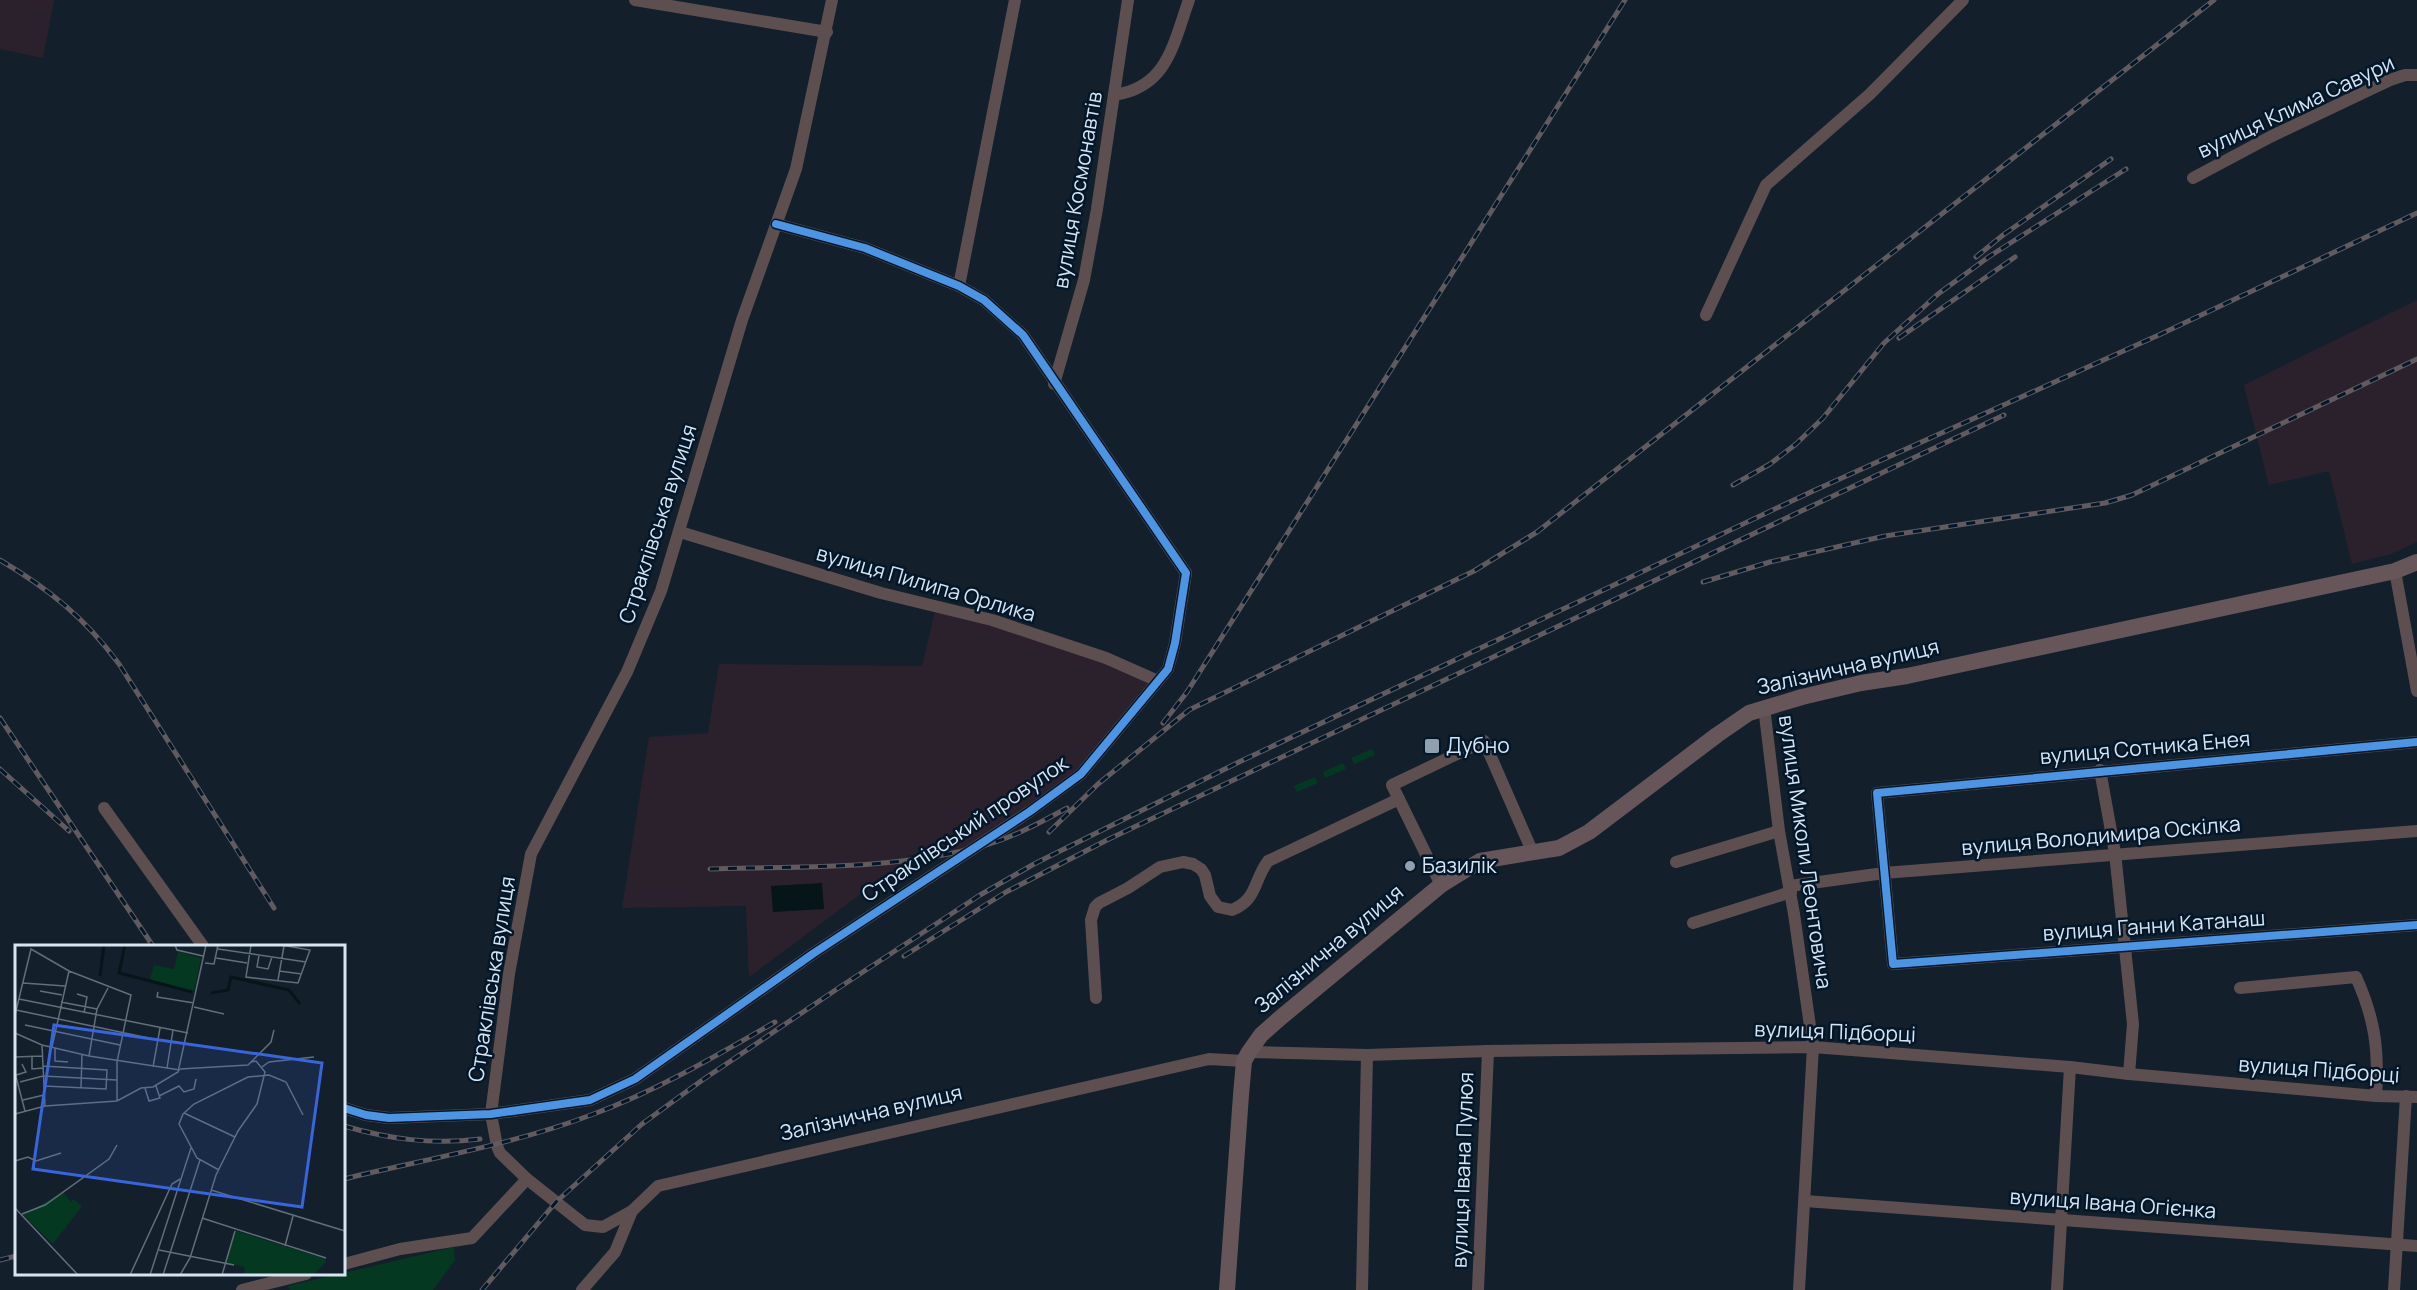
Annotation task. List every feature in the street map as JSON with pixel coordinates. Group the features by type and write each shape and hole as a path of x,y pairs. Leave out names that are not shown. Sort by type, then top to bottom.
{"main road":[{"name":"Залізнична вулиця","path":"1246,1057 1261,1035 1279,1019 1441,885 1466,867 1480,861 1559,848 1589,832 1749,713 1764,707 1861,683 1907,676 2395,571 2417,562"},
{"path":"1227,1290 1246,1057"}],"street":[{"path":"635,0 827,32"},
{"name":"Страклівська вулиця","path":"632,1211 603,1227 588,1227 527,1179 500,1153 494,1138 491,1114 509,974 531,854 627,672 661,591 742,320 796,169 832,0"},
{"path":"959,286 1015,0"},
{"name":"вулиця Космонавтів","path":"1054,384 1084,280 1098,209 1128,0"},
{"path":"1114,95 1137,91 1156,76 1166,63 1189,0"},
{"path":"1706,315 1767,185 1870,94 1963,0"},
{"name":"вулиця Клима Савури","path":"2193,178 2270,137 2390,80 2405,75 2417,75"},
{"name":"Страклівський провулок","path":"345,1108 366,1115 389,1118 491,1114 590,1100 628,1083 658,1065 814,953 1021,818 1081,774 1168,669 1175,643 1186,573 1054,384 1023,335 984,300 959,286 865,248 776,224"},
{"name":"вулиця Пилипа Орлика","path":"680,532 881,593 992,620 1106,658 1158,681"},
{"path":"2395,571 2415,669 2417,691"},
{"name":"вулиця Миколи Леонтовича","path":"1764,707 1779,831 1790,889 1813,1047 1799,1290"},
{"path":"1441,885 1392,785 1484,741 1533,853"},
{"name":"вулиця Сотника Енея","path":"1884,873 1877,793 2100,770 2417,742"},
{"path":"2100,770 2115,853 2133,1024 2129,1074"},
{"path":"1096,998 1091,920 1095,907 1100,903 1160,867 1183,862 1201,869 1205,875 1210,896 1218,907 1232,910 1240,907 1251,897 1259,875 1268,861 1399,799"},
{"path":"104,808 202,945"},
{"path":"1676,862 1779,831"},
{"name":"вулиця Володимира Оскілка","path":"1693,923 1790,889 1884,873 2417,831"},
{"name":"вулиця Ганни Катанаш","path":"1884,873 1893,964 2417,925"},
{"path":"2240,988 2356,977 2368,1005 2375,1034 2378,1062 2376,1096"},
{"name":"вулиця Підборці","path":"1246,1057 1813,1047 2070,1067 2376,1096 2412,1096"},
{"name":"вулиця Івана Пулюя","path":"1478,1290 1488,1051"},
{"path":"1362,1290 1366,1055"},
{"name":"Залізнична вулиця","path":"632,1211 658,1186 684,1179 1209,1059 1246,1057"},
{"path":"2057,1290 2070,1067"},
{"path":"2394,1290 2412,1096"},
{"path":"345,1264 400,1249 472,1238 527,1179"},
{"name":"вулиця Івана Огієнка","path":"1805,1201 2417,1246"},
{"path":"582,1290 615,1252 632,1211"},
{"path":"242,1290 302,1275"}],"shaded area":[{"path":"0,0 54,0 43,58 0,49"},
{"path":"2417,300 2417,542 2391,554 2352,564 2329,471 2269,485 2244,385"},
{"path":"936,607 1158,681 1081,774 970,851 908,855 908,860 899,874 862,893 749,977 746,906 622,908 649,737 708,733 719,664 922,666"},
{"path":"822,883 824,909 773,912 771,886"}],"green space":[{"path":"1372,749 1375,755 1354,764 1351,758"},
{"path":"1343,763 1346,769 1325,778 1323,772"},
{"path":"1315,777 1318,783 1297,792 1294,786"},
{"path":"454,1247 455,1260 433,1290 290,1290 288,1286 335,1275 345,1275 345,1273"}],"railway":[{"path":"1163,723 1187,692 1625,0"},
{"path":"1049,832 1098,784 1189,710 1474,571 1537,532 2214,0"},
{"path":"1976,257 2003,235 2111,159"},
{"path":"1733,485 1770,464 1796,444 1823,418 1884,343 1938,294 1990,256 2126,169"},
{"path":"482,1290 556,1202 642,1124 840,987 980,895 1034,864 1239,762 1813,491 2161,334 2417,213"},
{"path":"1899,338 2015,257"},
{"path":"1703,582 1770,562 1885,536 2105,503 2132,495 2417,359"},
{"path":"904,956 1006,892 1109,839 2004,415"},
{"path":"0,560 65,606 93,632 119,664 274,908"},
{"path":"0,718 152,945"},
{"path":"0,769 69,831"},
{"path":"710,869 877,864 943,855 999,841 1067,808"},
{"path":"345,1179 500,1143 561,1126 615,1106 662,1084 775,1022"},
{"path":"345,1126 411,1140 480,1139"},
{"path":"0,1260 15,1256"}],"cycle path":[{"path":"345,1108 366,1115 389,1118 491,1114 590,1100 635,1079 814,953 1029,812 1081,774 1168,669 1175,643 1186,573 1023,335 984,300 959,286 865,248 776,224"},
{"path":"2417,742 1877,793 1893,964 2417,925"}],"place":[{"name":"Дубно","path":"1432,746"},
{"name":"Базилік","path":"1410,866"}]}
